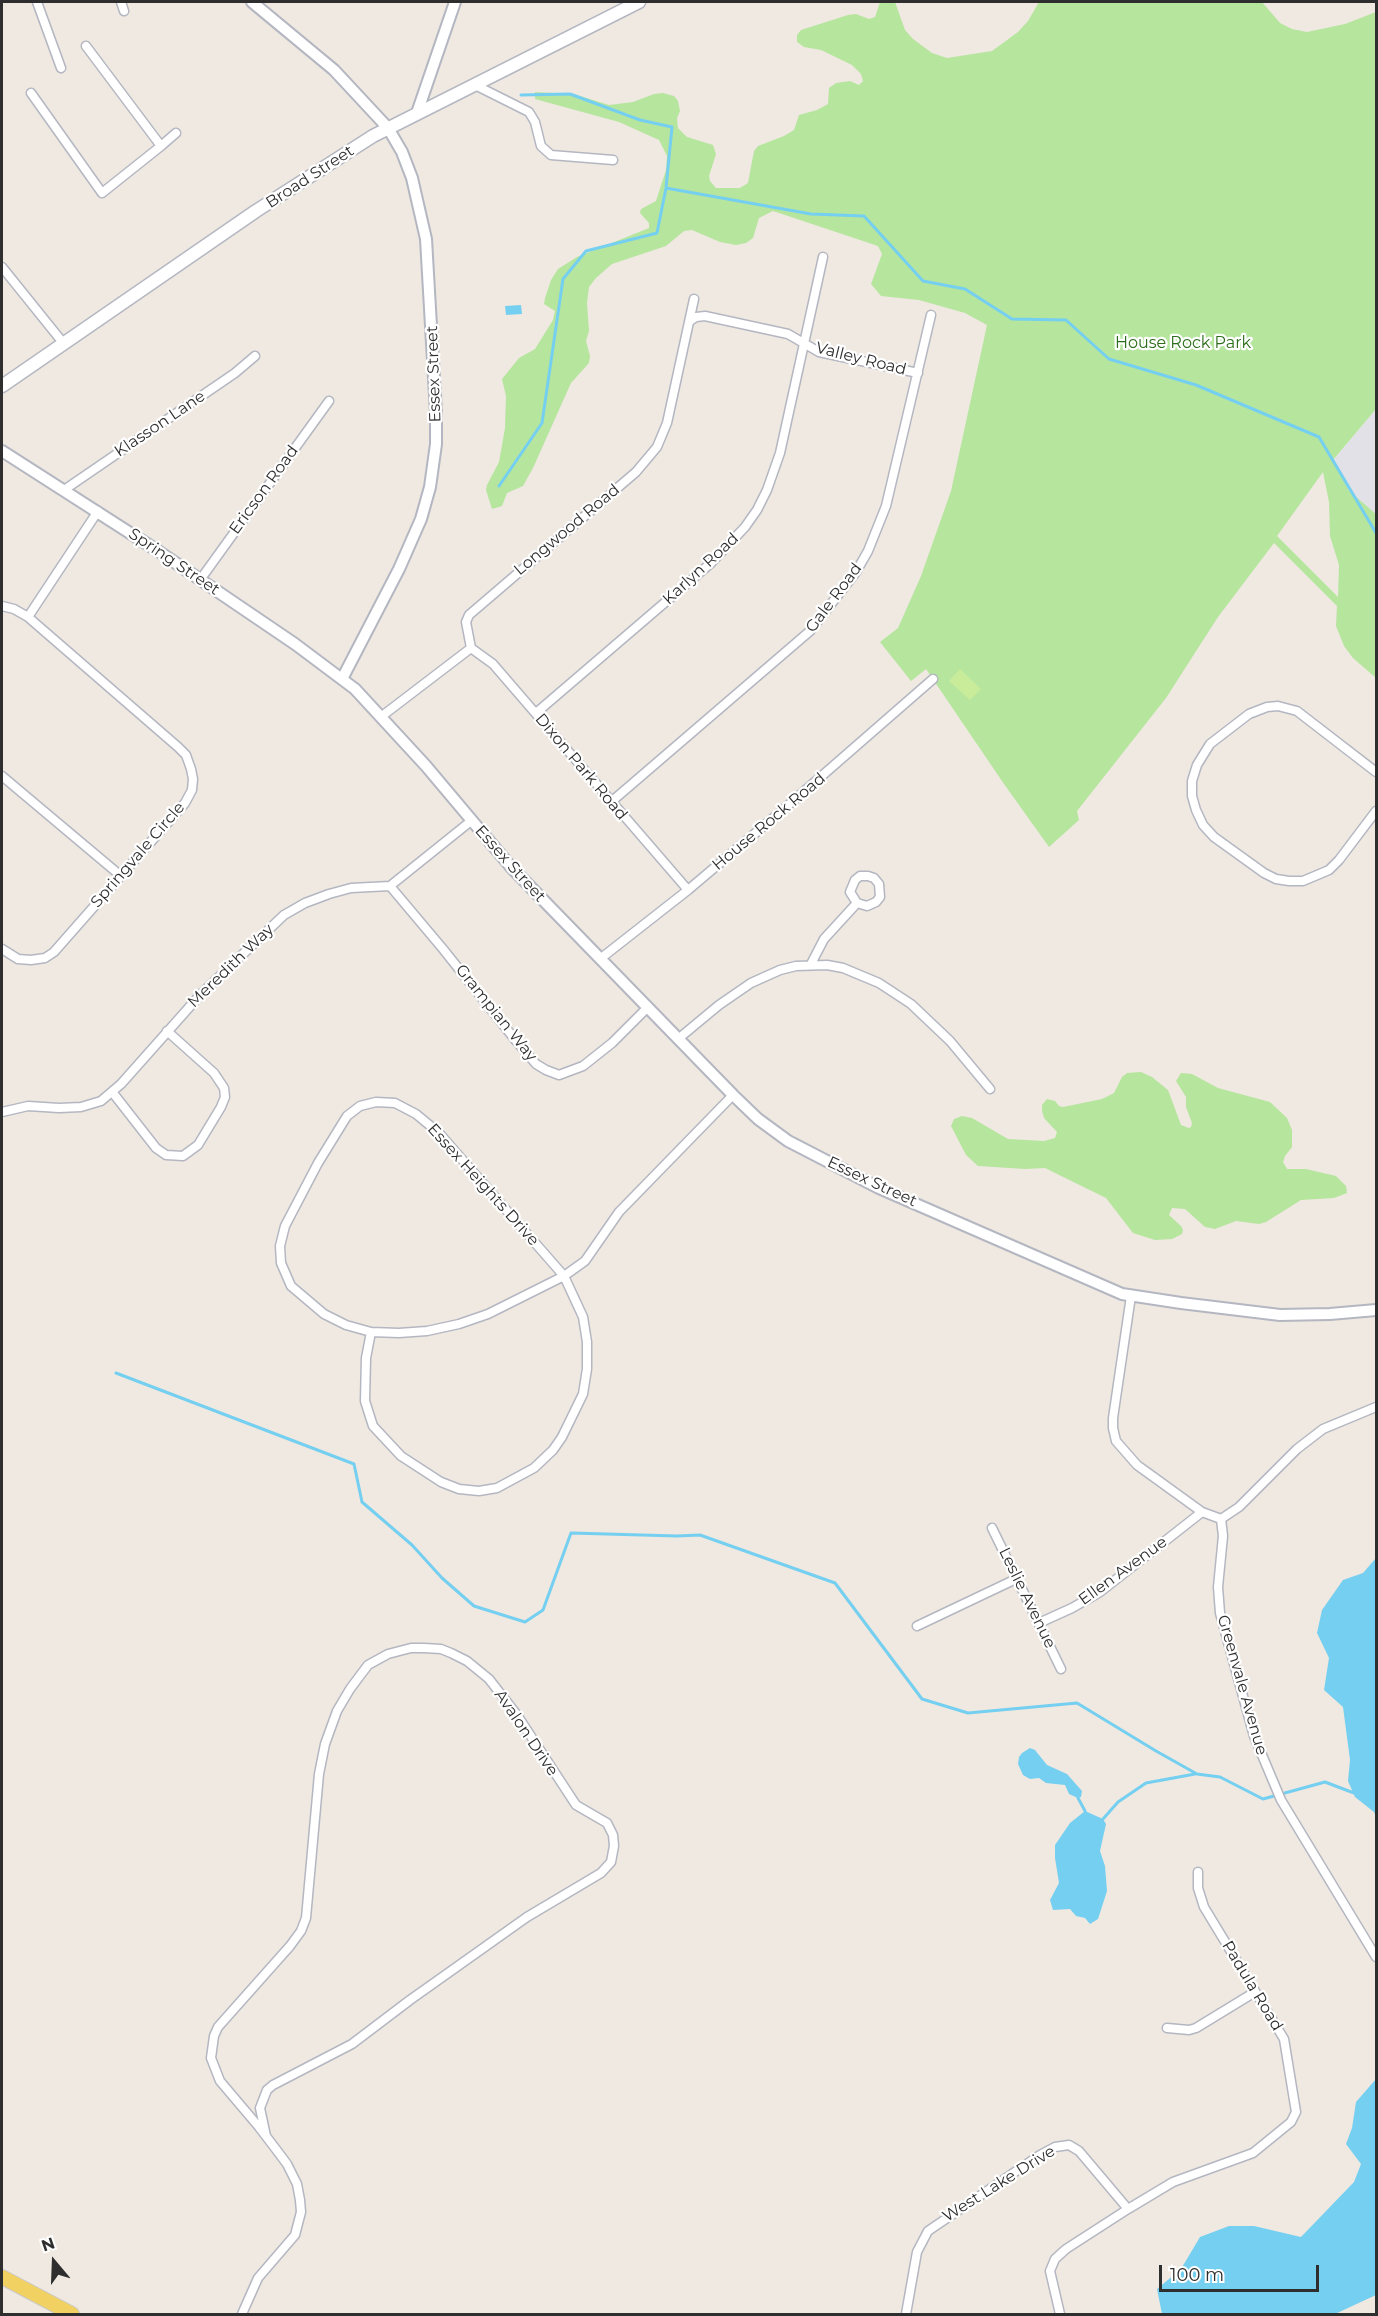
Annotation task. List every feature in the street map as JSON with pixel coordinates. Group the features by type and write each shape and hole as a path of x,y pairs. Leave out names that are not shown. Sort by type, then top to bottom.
{"main road":[{"name":"Broad Street","path":"2,386 256,212 388,128 639,2"},
{"path":"2,2277 72,2314"}],"street":[{"path":"38,2 61,68"},
{"path":"121,2 124,11"},
{"name":"Essex Street","path":"252,2 334,70 388,128 402,152 412,178 426,239 435,379 436,444 430,487 421,519 399,569 342,679 382,716 511,867 646,1008 733,1095 772,1130 879,1188 1105,1287 1131,1296 1280,1315 1323,1315 1377,1310"},
{"path":"417,112 455,2"},
{"path":"86,46 161,146"},
{"path":"475,85 529,112 535,122 541,146 551,155 613,160"},
{"path":"31,93 102,193 176,133"},
{"name":"Valley Road","path":"805,343 823,257"},
{"path":"2,267 64,344"},
{"name":"Longwood Road","path":"471,648 467,629 469,615 636,472 657,447 667,423 694,299"},
{"name":"Gale Road","path":"611,802 792,648 822,618 837,599 868,551 886,506 932,315"},
{"name":"Valley Road","path":"690,321 696,317 705,316 788,334 819,352 918,373"},
{"name":"Karlyn Road","path":"536,713 697,575 730,545 745,527 767,490 774,473 805,343"},
{"name":"Klasson Lane","path":"64,490 255,357"},
{"name":"Ericson Road","path":"200,580 329,401"},
{"name":"Spring Street","path":"2,451 98,511 342,679"},
{"path":"28,617 98,511"},
{"name":"Springvale Circle","path":"2,606 14,609 28,617 178,747 186,755 191,768 192,790 185,803 54,952 45,958 32,960 18,958 2,950"},
{"path":"382,716 471,648"},
{"name":"Dixon Park Road","path":"471,648 493,664 688,890"},
{"name":"House Rock Road","path":"600,959 688,890 933,679"},
{"path":"1377,772 1297,711 1278,706 1267,707 1249,714 1210,744 1197,765 1192,781 1192,796 1203,825 1214,837 1264,873 1276,879 1289,881 1303,880 1329,870 1377,811"},
{"path":"2,776 121,876"},
{"path":"390,886 471,821"},
{"name":"Grampian Way","path":"390,886 517,1042 536,1064 546,1070 559,1075 583,1066 612,1044 646,1008"},
{"name":"Meredith Way","path":"2,1112 28,1106 81,1107 101,1101 112,1093 209,987 284,915 304,903 329,894 351,888 390,886"},
{"path":"812,964 824,939 857,903"},
{"path":"678,1039 718,1005 751,983 780,970 812,964 843,968 879,982 929,1019 990,1089"},
{"path":"112,1093 156,1148 166,1155 183,1156 198,1145 221,1107 225,1097 224,1088 218,1076 167,1031"},
{"name":"Essex Heights Drive","path":"564,1276 439,1133 416,1114 395,1103 376,1102 360,1106 347,1116 318,1163 285,1226 280,1246 281,1263 291,1286 324,1314 346,1325 371,1332 426,1331 459,1324 488,1314 564,1276 585,1261 619,1212 733,1095"},
{"path":"371,1332 366,1358 365,1401 373,1426 379,1434 400,1456 441,1482 459,1489 479,1491 497,1488 534,1468 553,1450 583,1394 587,1369 587,1342 578,1304 564,1276"},
{"path":"1131,1296 1113,1418 1114,1434 1128,1457 1202,1512 1221,1519 1239,1507 1297,1449 1323,1429 1377,1407"},
{"name":"Ellen Avenue","path":"1039,1623 1100,1592 1202,1512"},
{"name":"Greenvale Avenue","path":"1221,1519 1223,1536 1218,1587 1220,1613 1254,1736 1281,1800 1377,1957"},
{"name":"Leslie Avenue","path":"992,1528 1061,1669"},
{"path":"917,1626 1016,1579"},
{"name":"Avalon Drive","path":"242,2314 258,2278 295,2235 302,2212 294,2176 266,2136 220,2081 211,2058 211,2046 218,2027 282,1956 301,1930 306,1918 319,1774 325,1744 337,1711 360,1674 377,1659 411,1648 441,1649 467,1661 489,1679 517,1715 576,1805 607,1823 615,1846 611,1862 601,1874 527,1917 352,2044 273,2085 267,2090 260,2108 266,2136"},
{"name":"Padula Road","path":"1128,2210 1173,2182 1253,2153 1291,2122 1296,2112 1284,2039 1204,1907 1198,1888 1198,1872"},
{"path":"1167,2028 1189,2030 1196,2028 1255,1992"},
{"name":"West Lake Drive","path":"906,2314 916,2252 928,2231 1049,2150 1069,2145 1079,2151 1128,2210"},
{"path":"1060,2314 1050,2271 1055,2259 1066,2249 1128,2210"}],"shaded area":[{"path":"1376,409 1376,538 1325,470"}],"green space":[{"name":"House Rock Park","path":"880,2 895,2 905,30 913,39 932,53 947,58 992,51 1018,32 1028,21 1039,2 1262,2 1280,23 1292,29 1307,32 1345,24 1376,12 1376,409 1333,460 1349,491 1376,514 1376,678 1353,658 1344,646 1336,626 1337,606 1274,543 1218,617 1166,698 1077,811 1079,820 1049,847 926,669 911,681 880,642 898,628 921,576 951,491 987,325 965,313 919,300 881,296 871,284 882,254 878,246 773,211 759,218 753,238 746,243 736,245 720,242 692,230 684,231 666,246 612,264 589,287 587,303 589,331 586,341 590,356 589,363 571,383 523,486 507,493 502,506 492,509 486,490 499,462 505,428 506,396 502,379 519,358 535,349 553,320 555,311 544,304 551,280 558,269 577,257 649,228 649,223 640,213 641,209 656,201 666,170 667,156 659,140 619,122 535,99 535,92 574,94 609,105 633,102 654,94 663,93 674,96 678,101 680,111 677,118 678,128 687,137 713,145 716,154 709,176 710,181 716,188 740,188 748,183 754,151 758,146 794,130 799,115 828,104 829,88 836,83 850,81 859,85 863,81 861,74 852,65 821,50 804,47 797,42 797,35 801,30 848,15 856,14 869,19 875,17","holes":["1323,472 1329,502 1330,536 1339,565 1338,597 1277,536"]},
{"path":"960,669 981,689 970,700 949,681"},
{"path":"1141,1072 1152,1077 1168,1090 1181,1125 1189,1128 1192,1123 1186,1107 1186,1097 1176,1081 1181,1073 1192,1074 1218,1088 1270,1102 1287,1118 1292,1130 1292,1147 1283,1162 1287,1169 1306,1169 1336,1176 1346,1186 1347,1193 1334,1198 1301,1200 1259,1224 1236,1221 1215,1229 1205,1227 1185,1209 1172,1208 1169,1215 1181,1226 1182,1234 1172,1239 1155,1240 1133,1233 1106,1198 1045,1168 978,1166 966,1155 951,1126 954,1119 962,1116 972,1118 1008,1139 1044,1141 1055,1138 1057,1132 1044,1118 1042,1111 1042,1105 1047,1099 1063,1107 1102,1099 1114,1093 1122,1077 1127,1073"}],"water":[{"path":"521,305 522,314 506,315 505,306"},
{"path":"1376,1558 1376,1817 1374,1812 1355,1797 1348,1781 1350,1760 1343,1707 1324,1690 1329,1658 1317,1633 1322,1610 1343,1580 1363,1573"},
{"path":"1030,1748 1035,1750 1047,1765 1067,1774 1082,1791 1081,1797 1069,1794 1065,1785 1046,1783 1039,1778 1030,1779 1023,1775 1018,1764 1019,1757"},
{"path":"1085,1811 1103,1819 1106,1824 1100,1851 1105,1866 1107,1891 1098,1919 1090,1924 1085,1918 1076,1916 1070,1909 1053,1910 1050,1900 1059,1883 1055,1845 1070,1823"},
{"path":"1376,2079 1376,2295 1335,2314 1162,2314 1157,2289 1181,2269 1200,2237 1229,2226 1254,2226 1301,2237 1354,2182 1361,2164 1346,2144 1352,2128 1356,2102"}],"waterway":[{"path":"499,486 542,423 563,279 586,251 657,233 666,188 672,127 640,120 570,94 521,95"},
{"path":"666,188 811,214 864,216 923,281 965,289 1012,319 1066,320 1109,359 1196,385 1319,437 1376,533"},
{"path":"116,1373 354,1464 362,1502 412,1545 442,1578 474,1606 525,1622 543,1610 571,1533 700,1535 835,1583 922,1699 968,1713 1077,1703 1197,1774 1220,1777 1263,1799 1325,1782 1355,1792"},
{"path":"1103,1819 1118,1802 1146,1783 1195,1774"},
{"path":"1078,1798 1085,1811"}]}
